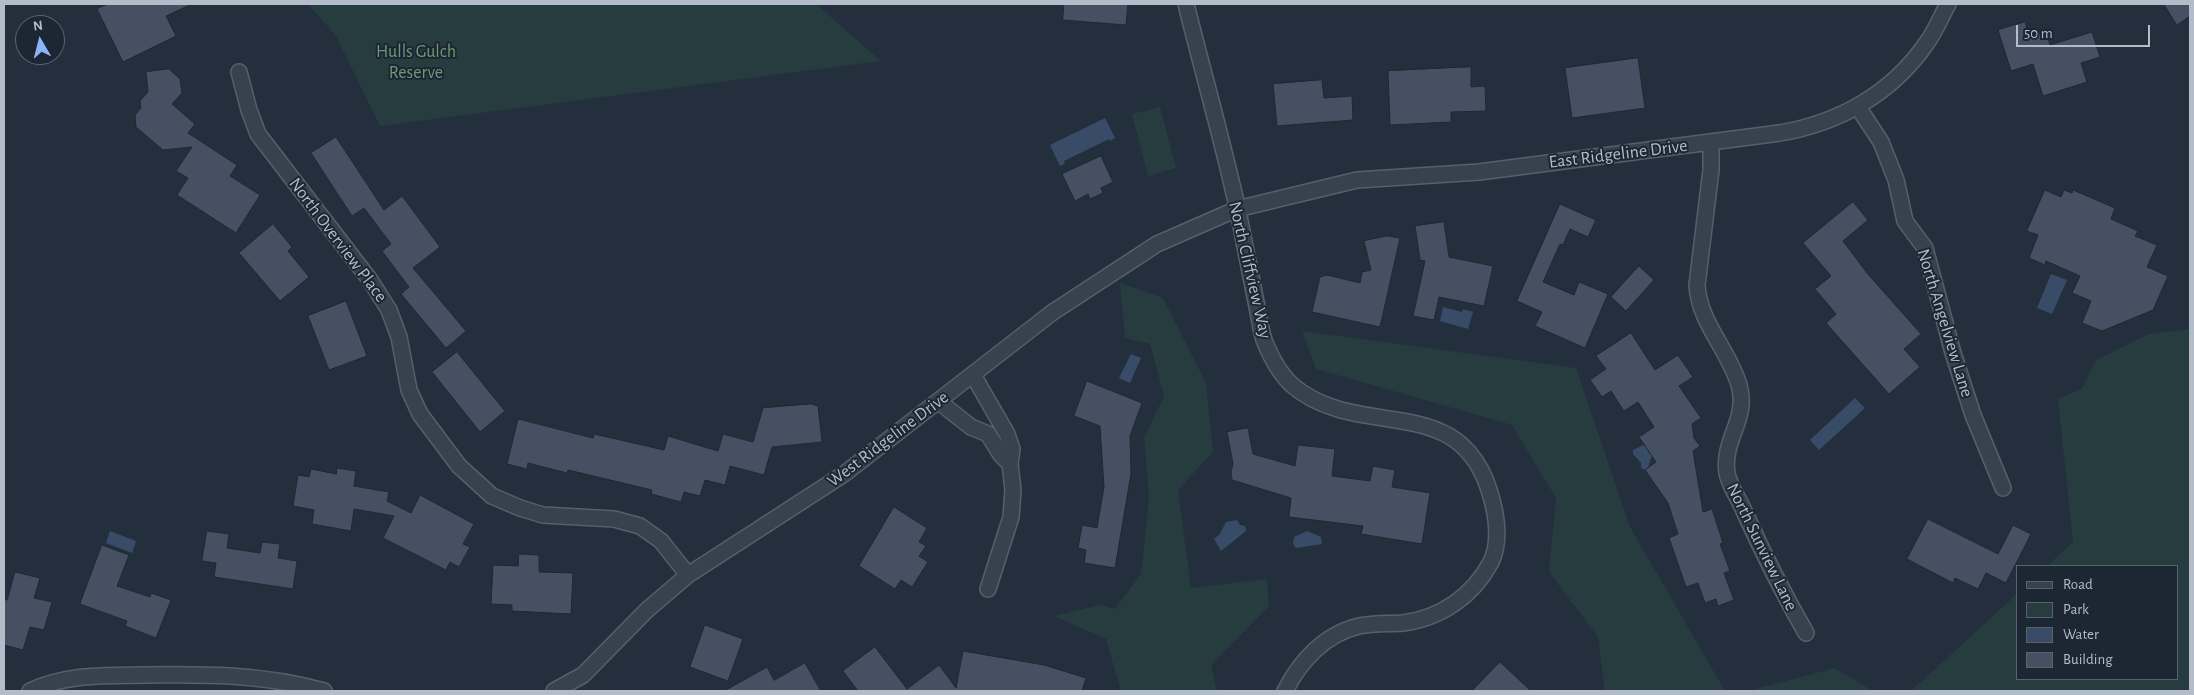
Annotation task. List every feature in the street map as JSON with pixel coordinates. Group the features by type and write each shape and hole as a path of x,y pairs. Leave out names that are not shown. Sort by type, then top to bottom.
{"street":[{"name":"North Cliffview Way","path":"1186,4 1237,209 1264,339 1275,363 1291,384 1318,402 1342,411 1421,424 1445,432 1472,453 1487,477 1494,508 1497,537 1492,560 1477,582 1461,600 1436,615 1405,622 1360,626 1338,634 1313,651 1295,672 1286,691"},
{"name":"East Ridgeline Drive","path":"1237,209 1357,180 1479,172 1804,129 1826,122 1858,107 1909,67 1928,43 1948,4"},
{"name":"North Overview Place","path":"239,72 248,110 258,134 370,280 390,310 399,337 409,390 420,414 459,466 492,496 520,508 542,514 614,518 640,526 661,541 688,575"},
{"name":"North Angelview Lane","path":"1858,107 1881,142 1896,180 1905,221 1925,248 1953,353 1973,415 2003,488"},
{"name":"North Sunview Lane","path":"1711,142 1711,170 1697,285 1698,302 1739,384 1742,402 1741,418 1726,451 1727,474 1779,587 1806,633"},
{"name":"West Ridgeline Drive","path":"554,691 583,674 647,610 688,575 844,474 1053,312 1157,244 1237,209"},
{"path":"973,375 1007,434 1012,449 1010,464 1013,490 1011,517 988,589"},
{"path":"938,401 972,428 979,429 988,434 1001,455 1010,464"},
{"path":"979,429 996,416"},
{"path":"30,691 48,683 79,677 203,674 247,676 324,691"}],"green space":[{"name":"Hulls Gulch Reserve","path":"308,4 816,4 881,61 380,126 336,36"},
{"path":"1160,107 1176,168 1148,176 1132,114"},
{"path":"1120,283 1163,298 1206,383 1213,452 1178,490 1191,588 1267,579 1269,606 1211,665 1217,691 1121,691 1106,639 1054,616 1100,605 1115,609 1141,574 1149,497 1144,438 1164,396 1150,344 1125,338"},
{"path":"2190,329 2190,691 1911,691 2016,595 2016,680 2179,680 2179,565 2048,565 2073,542 2058,399 2082,389 2095,361 2149,334"},
{"path":"1302,331 1576,368 1630,527 1725,691 1605,691 1598,637 1549,572 1556,498 1512,425 1316,369"},
{"path":"1835,668 1873,691 1748,691"}],"water":[{"path":"1105,118 1115,138 1110,141 1109,139 1064,161 1065,164 1060,166 1050,145"},
{"path":"2051,274 2067,280 2052,314 2037,308"},
{"path":"1443,307 1462,312 1463,309 1473,312 1468,329 1440,321"},
{"path":"1131,354 1141,358 1130,383 1119,378"},
{"path":"1855,398 1865,408 1819,450 1810,440"},
{"path":"1643,445 1650,449 1648,452 1652,455 1647,471 1641,468 1641,463 1633,454 1633,450"},
{"path":"1237,520 1240,525 1245,526 1246,531 1221,551 1214,539 1220,534 1226,522"},
{"path":"110,531 136,541 132,553 106,543"},
{"path":"1307,531 1321,537 1322,544 1296,548 1293,544 1294,537"}],"building":[{"path":"108,4 192,4 166,16 176,36 123,62 97,9"},
{"path":"1064,4 1128,4 1126,25 1063,20"},
{"path":"2164,4 2190,4 2190,16 2177,25"},
{"path":"2025,22 2029,36 2046,31 2050,45 2092,32 2100,57 2081,63 2087,82 2043,96 2033,64 2011,71 1998,30"},
{"path":"1638,58 1645,108 1572,118 1565,68"},
{"path":"1471,67 1471,87 1485,86 1486,111 1451,112 1451,122 1390,125 1388,71"},
{"path":"169,69 180,79 182,93 172,104 195,124 188,133 237,165 230,176 260,195 236,233 177,195 188,178 176,171 192,147 163,150 136,127 135,115 141,108 140,101 148,92 146,72"},
{"path":"1322,80 1324,98 1352,96 1353,120 1277,126 1273,84"},
{"path":"336,137 384,210 402,196 440,247 413,268 466,331 446,348 401,294 409,287 382,251 391,244 364,208 352,216 311,153"},
{"path":"1101,156 1113,182 1101,188 1103,193 1090,199 1088,194 1075,201 1062,174"},
{"path":"2045,190 2061,197 2064,190 2072,193 2073,190 2115,208 2111,219 2138,231 2135,236 2157,245 2147,267 2168,276 2153,310 2102,331 2082,323 2091,301 2072,293 2080,276 2046,261 2045,265 2029,258 2038,235 2027,231"},
{"path":"1853,202 1868,220 1843,241 1867,273 1921,334 1904,349 1920,367 1889,394 1826,323 1836,314 1815,289 1831,276 1803,243"},
{"path":"1560,204 1596,220 1588,237 1570,229 1563,245 1560,244 1543,282 1574,295 1579,282 1608,294 1585,348 1535,326 1542,312 1517,301"},
{"path":"1444,222 1449,257 1493,266 1484,306 1439,297 1434,320 1413,316 1425,261 1420,260 1415,226"},
{"path":"273,224 292,247 288,251 309,277 280,301 239,253"},
{"path":"1387,236 1400,238 1380,327 1312,312 1320,277 1327,275 1360,283 1362,272 1371,270 1364,241"},
{"path":"1639,266 1654,280 1626,311 1611,297"},
{"path":"346,301 367,356 329,370 308,316"},
{"path":"1631,333 1655,370 1678,355 1693,377 1679,386 1701,418 1692,424 1694,438 1700,446 1693,451 1703,512 1712,509 1723,543 1720,544 1730,571 1724,573 1734,600 1718,606 1716,599 1705,603 1698,583 1686,587 1669,538 1678,534 1668,503 1645,470 1656,462 1639,437 1654,427 1638,402 1624,411 1611,391 1602,397 1590,380 1606,369 1596,356"},
{"path":"457,352 505,411 480,432 432,372"},
{"path":"1087,381 1142,403 1130,436 1131,474 1115,568 1084,563 1086,550 1078,548 1082,525 1097,528 1104,487 1100,426 1074,416"},
{"path":"811,404 818,406 822,442 772,447 764,475 730,466 725,485 705,480 700,496 684,492 681,502 651,494 652,490 568,470 567,473 528,463 527,469 507,464 518,419 593,438 594,434 664,450 668,436 718,451 723,434 753,442 763,408"},
{"path":"1248,428 1253,454 1295,466 1298,445 1335,449 1332,476 1370,481 1373,466 1395,470 1392,487 1430,493 1422,544 1361,534 1363,526 1289,517 1291,498 1232,480 1233,464 1227,432"},
{"path":"337,468 356,471 354,486 389,492 387,501 411,513 420,495 474,524 463,544 470,547 459,567 450,562 446,570 383,538 394,516 354,509 351,531 312,524 314,510 293,506 298,475 309,477 311,469 336,474"},
{"path":"894,507 927,528 919,542 926,546 919,556 928,562 912,587 901,580 895,589 859,566"},
{"path":"1928,519 1998,554 2013,525 2031,534 2006,583 1986,573 1978,589 1955,578 1953,583 1907,559"},
{"path":"207,531 229,534 227,548 260,553 262,542 280,544 278,558 297,561 293,589 214,577 216,563 202,561"},
{"path":"102,545 129,555 117,586 150,597 151,593 171,600 156,638 125,626 127,621 80,604"},
{"path":"519,554 539,555 539,572 573,573 571,614 512,611 512,605 491,604 493,565 518,566"},
{"path":"15,572 40,578 34,598 52,602 44,630 30,627 23,650 4,645 4,599 7,600"},
{"path":"705,625 743,639 728,681 690,667"},
{"path":"875,647 907,689 939,665 956,688 963,651 1044,665 1086,678 1082,691 858,691 843,671"},
{"path":"1500,662 1531,691 1472,691"},
{"path":"805,663 821,691 724,691 767,667 774,680"}]}
